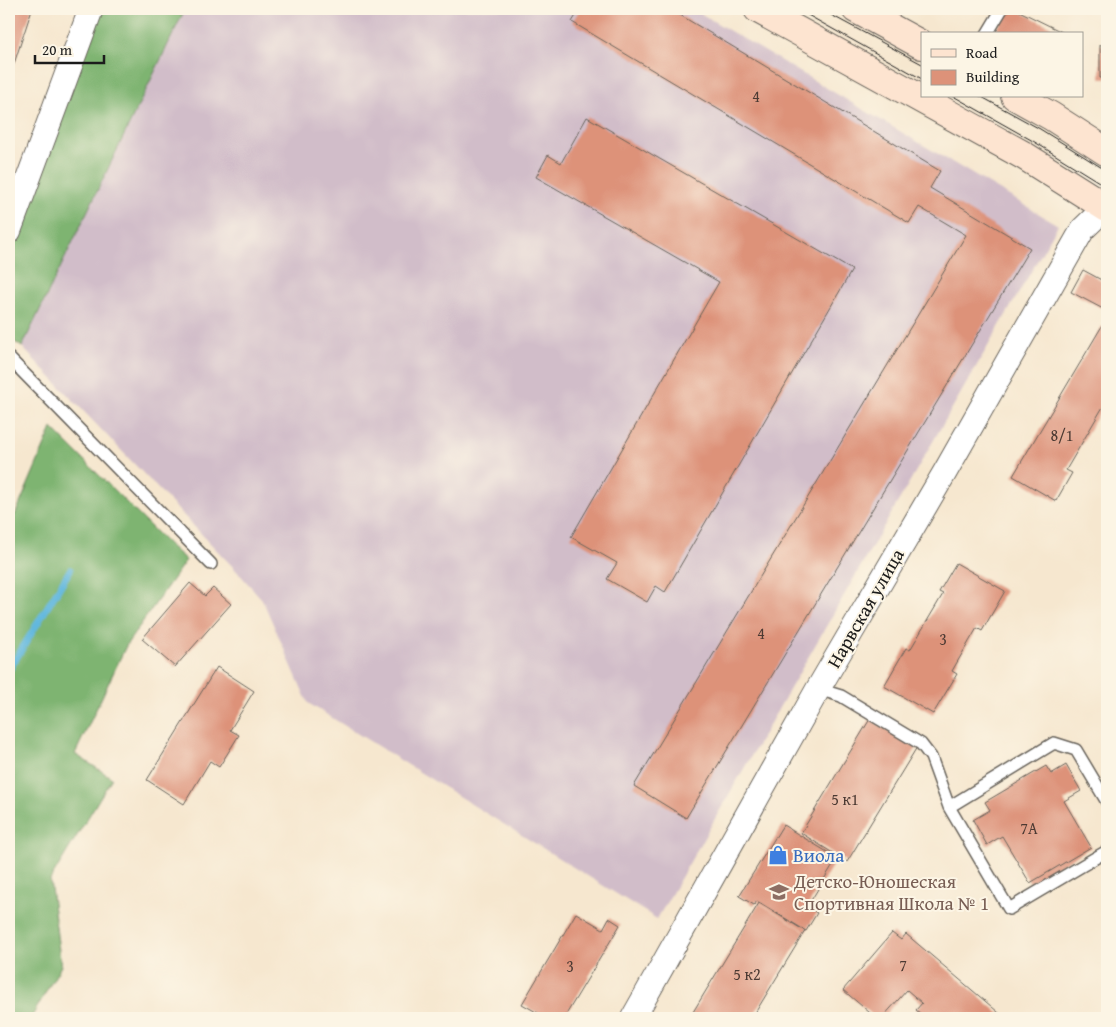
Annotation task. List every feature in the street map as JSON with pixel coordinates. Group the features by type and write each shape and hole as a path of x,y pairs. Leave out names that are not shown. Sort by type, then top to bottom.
{"main road":[{"path":"758,9 1023,155 1107,207"},
{"path":"856,9 921,44"},
{"path":"1019,98 1051,116 1107,152"}],"street":[{"path":"9,231 91,9"},
{"name":"Нарвская улица","path":"633,1018 818,689 945,472 1083,229 1107,207"}],"lane":[{"path":"988,32 1002,9"},
{"path":"9,358 211,564"},
{"path":"818,689 841,696 921,744 930,757 949,807 1009,909 1107,851"},
{"path":"949,807 1054,743 1076,750 1107,802"}],"shaded area":[{"path":"185,9 693,9 1058,225 657,919 308,703 262,599 22,347"}],"green space":[{"path":"100,9 185,9 22,347 9,338 9,249"},
{"path":"52,428 186,560 127,644 75,754 112,778 50,880 61,966 31,1018 9,1018 9,512 15,515"}],"building":[{"path":"9,9 32,9 9,79"},
{"path":"580,9 670,9 940,171 930,188 1030,248 686,818 634,786 966,235 919,207 909,223 572,22"},
{"path":"1008,9 1015,9 1062,32 995,32"},
{"path":"1100,45 1107,45 1107,78 1100,78"},
{"path":"587,117 852,270 665,592 656,586 647,602 607,579 617,563 571,537 719,282 536,177 548,155 561,163"},
{"path":"1083,270 1107,283 1107,306 1105,310 1071,292"},
{"path":"1102,326 1107,330 1107,400 1066,470 1072,473 1056,501 1013,476"},
{"path":"956,563 1005,591 982,631 977,628 952,671 957,674 933,714 884,686 906,648 910,650 943,594 939,592"},
{"path":"190,583 205,596 213,588 231,604 175,667 142,639"},
{"path":"217,667 254,691 230,730 239,735 219,767 210,761 184,804 147,780"},
{"path":"870,719 917,747 847,862 801,833"},
{"path":"1066,765 1081,791 1064,801 1091,847 1030,883 1002,836 987,845 973,820 990,810 985,802 1046,766 1051,774"},
{"path":"783,825 837,858 807,907 817,913 806,931 757,901 754,905 739,896"},
{"path":"759,903 805,931 752,1018 690,1017"},
{"path":"576,913 603,929 609,918 620,925 564,1018 547,1018 522,1004"},
{"path":"892,933 901,940 906,934 1005,1018 926,1018 916,1010 922,1003 907,990 882,1018 876,1018 843,990"}],"waterway":[{"path":"9,670 70,570"}],"tram line":[{"path":"797,9 921,78"},
{"path":"820,9 921,63"},
{"path":"957,98 1033,141 1107,187"},
{"path":"984,98 1040,129 1107,171"}],"place":[{"name":"Виола","path":"778,855"},
{"name":"Детско-Юношеская Спортивная Школа № 1","path":"779,892"}]}
